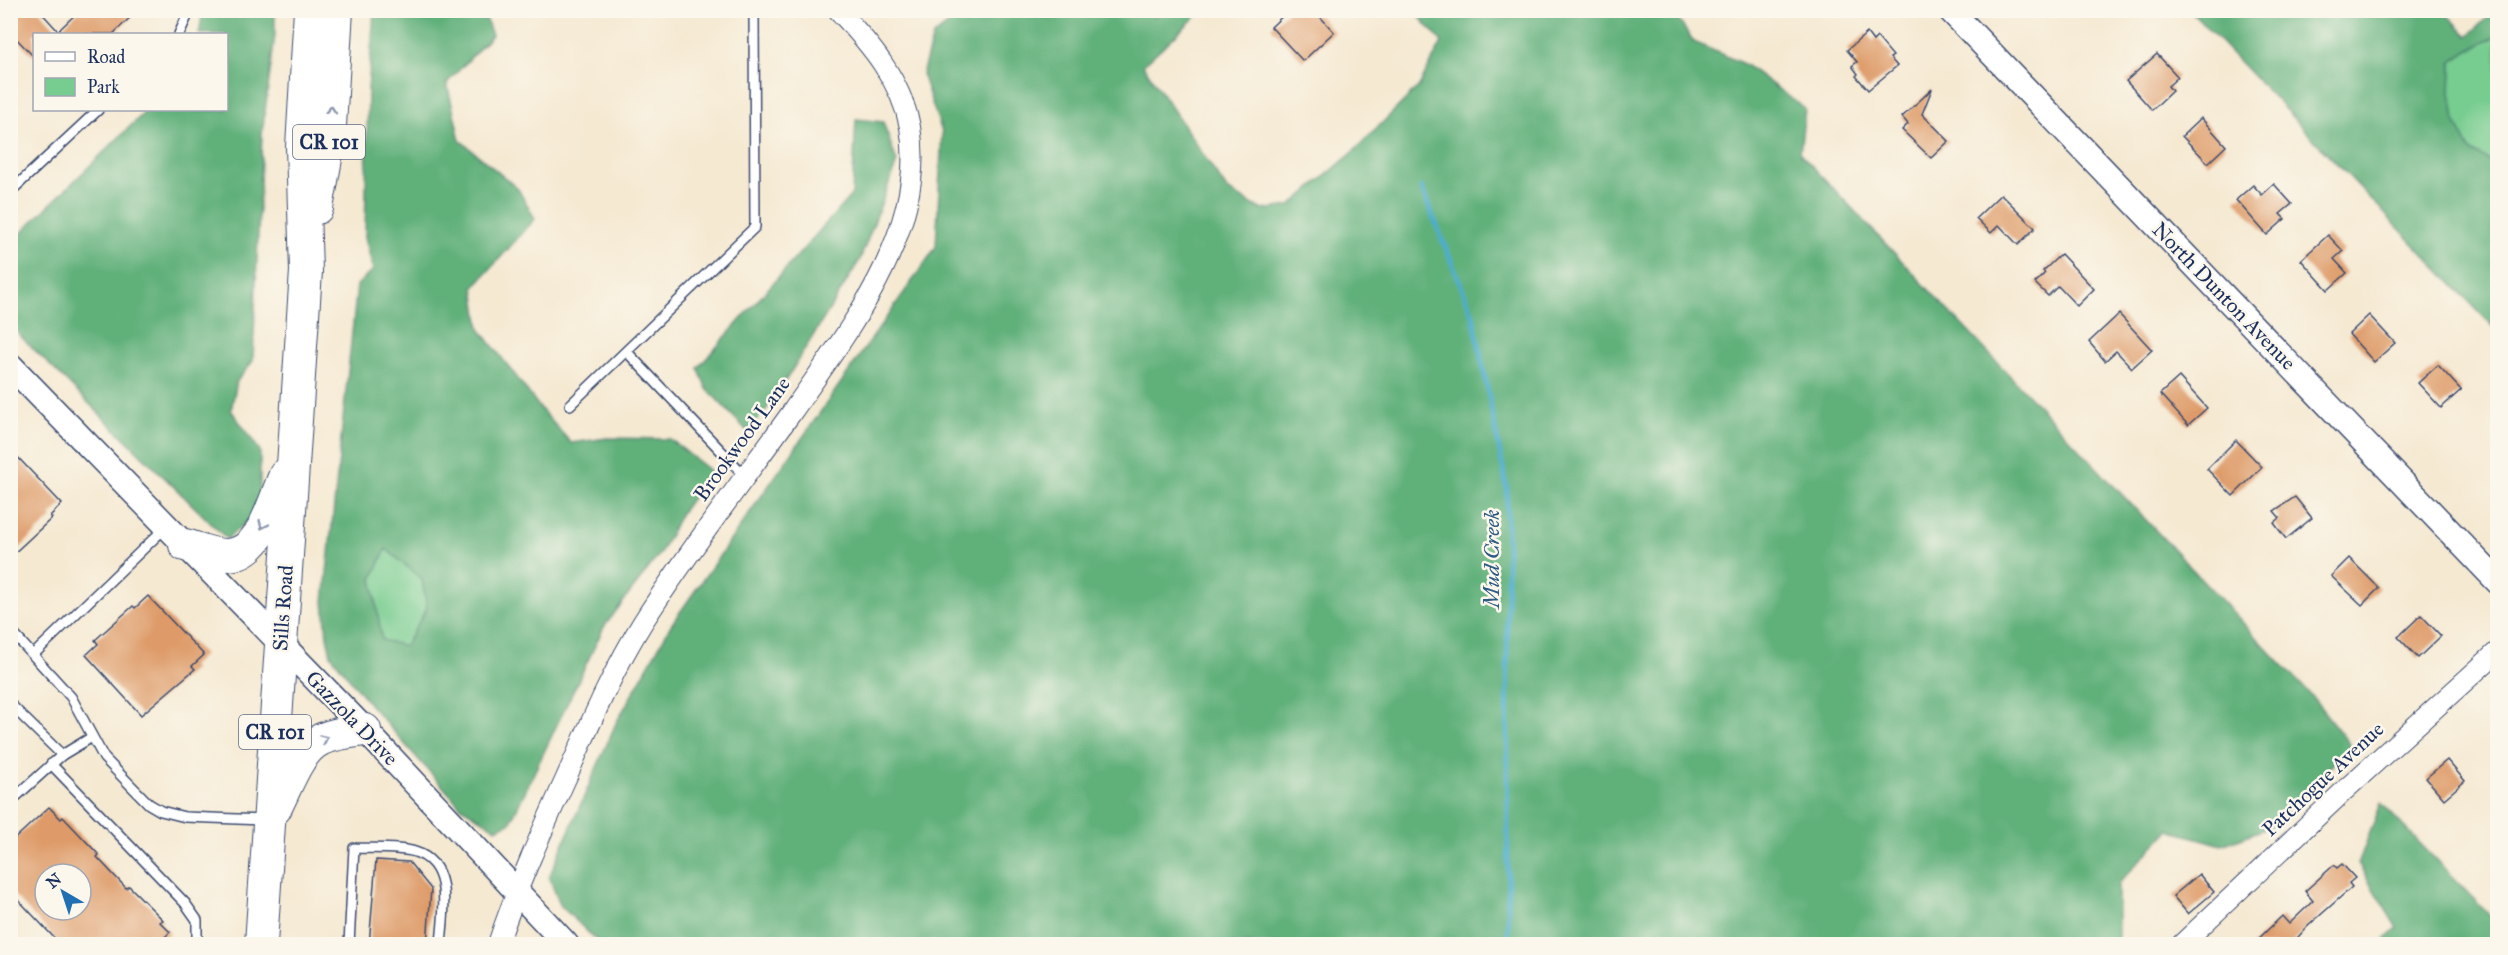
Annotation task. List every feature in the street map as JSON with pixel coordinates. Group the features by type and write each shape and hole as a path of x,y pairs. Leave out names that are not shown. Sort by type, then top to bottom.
{"main road":[{"name":"Sills Road","path":"261,945 306,271 302,147 310,10"},
{"name":"Sills Road","path":"306,271 329,142 337,10"},
{"path":"175,536 222,555 241,552 250,546 262,529 294,452"},
{"path":"269,820 301,759 313,744 334,735 365,730"}],"street":[{"name":"North Dunton Avenue","path":"1950,10 2498,582"},
{"name":"Brookwood Lane","path":"498,945 530,860 616,669 672,577 746,477 866,302 884,269 905,207 911,176 910,126 903,104 884,63 842,12"},
{"name":"Gazzola Drive","path":"10,365 365,730 566,945"},
{"name":"Patchogue Avenue","path":"2182,945 2346,789 2498,651"}],"lane":[{"path":"179,33 190,10"},
{"path":"570,405 756,227 754,10"},
{"path":"11,191 98,111"},
{"path":"627,352 746,477"},
{"path":"34,654 175,536"},
{"path":"10,630 71,697 104,758 144,799 161,810 185,817 269,820"},
{"path":"10,704 62,755"},
{"path":"10,802 62,755 92,736"},
{"path":"51,764 192,912 197,920 197,945"},
{"path":"349,945 354,848 416,852 435,867 442,879 444,896 441,945"}],"green space":[{"path":"1140,10 1155,17 1161,11 1202,11 1143,65 1227,190 1262,210 1290,206 1351,154 1419,86 1442,42 1414,11 1672,11 1694,42 1746,65 1805,109 1800,153 2310,694 2351,746 2272,826 2222,845 2169,830 2118,884 2118,944 600,944 560,905 549,877 616,723 671,625 936,247 942,132 922,74 933,36 966,11"},
{"path":"2302,10 2306,15 2310,10 2444,11 2468,36 2494,11 2497,11 2497,36 2452,62 2451,93 2455,121 2471,151 2497,165 2497,331 2191,11"},
{"path":"203,11 275,11 275,35 262,134 253,361 237,381 231,410 260,451 260,510 227,539 11,327 10,248 24,230 146,111 228,111 228,33 199,33"},
{"path":"374,11 483,11 492,35 447,83 460,140 518,189 535,219 474,287 480,329 540,408 571,443 607,438 670,439 711,472 681,513 661,552 604,627 510,823 496,829 460,806 370,705 331,655 327,637 324,601 357,285 373,270 365,237 368,90","holes":["386,549 422,579 427,608 405,646 382,640 372,579"]},
{"path":"2497,36 2497,165 2471,151 2455,121 2451,93 2452,62"},
{"path":"856,119 883,122 897,162 860,260 771,404 747,431 707,389 698,368 852,194"},
{"path":"386,549 422,578 427,608 405,647 382,641 372,579"},
{"path":"2381,803 2497,923 2497,944 2380,944 2397,928 2358,864"}],"building":[{"path":"10,10 39,10 58,31 80,10 138,10 114,33 33,33 33,56 10,32"},
{"path":"1289,10 1314,10 1334,32 1303,61 1271,27"},
{"path":"1867,33 1873,41 1877,37 1893,56 1890,58 1897,66 1868,90 1856,76 1858,74 1852,66 1857,62 1847,50"},
{"path":"2157,54 2178,77 2168,86 2172,91 2152,110 2126,81"},
{"path":"1932,89 1922,114 1949,141 1931,158 1902,130 1908,124 1902,117"},
{"path":"2201,118 2226,146 2208,163 2182,136"},
{"path":"2274,184 2292,204 2280,214 2285,219 2267,235 2236,200 2253,185 2262,195"},
{"path":"2001,194 2035,228 2018,245 1999,225 1991,233 1976,218"},
{"path":"2328,235 2343,251 2334,259 2347,273 2328,290 2301,260"},
{"path":"2061,254 2094,289 2077,306 2058,286 2048,296 2035,283 2045,273 2043,271"},
{"path":"2119,314 2152,350 2132,368 2116,351 2105,361 2089,342"},
{"path":"2369,315 2395,343 2374,362 2349,334"},
{"path":"2438,365 2461,390 2441,408 2418,383"},
{"path":"2179,377 2207,408 2188,425 2160,394"},
{"path":"2236,440 2262,467 2233,496 2207,469"},
{"path":"10,449 62,504 50,516 52,518 10,557"},
{"path":"2295,497 2312,518 2286,539 2274,523 2280,518 2274,511"},
{"path":"2349,558 2379,588 2362,605 2331,576"},
{"path":"148,596 204,655 192,666 195,669 141,715 86,655 98,644 95,640 133,606 135,608"},
{"path":"2421,615 2441,636 2418,658 2398,637"},
{"path":"2447,760 2465,781 2444,799 2426,778"},
{"path":"49,807 61,819 63,817 126,888 129,886 163,920 160,922 170,932 157,945 61,945 39,922 93,922 93,862 33,862 33,915 10,891 10,843"},
{"path":"376,860 409,862 431,889 427,945 369,945"},
{"path":"2342,864 2355,878 2349,883 2352,887 2307,927 2291,945 2252,945 2282,916 2289,924 2313,901 2305,891 2334,865 2337,868"},
{"path":"2199,874 2214,892 2188,914 2173,896"}],"waterway":[{"name":"Mud Creek","path":"1421,187 1473,315 1507,489 1508,944"}]}
